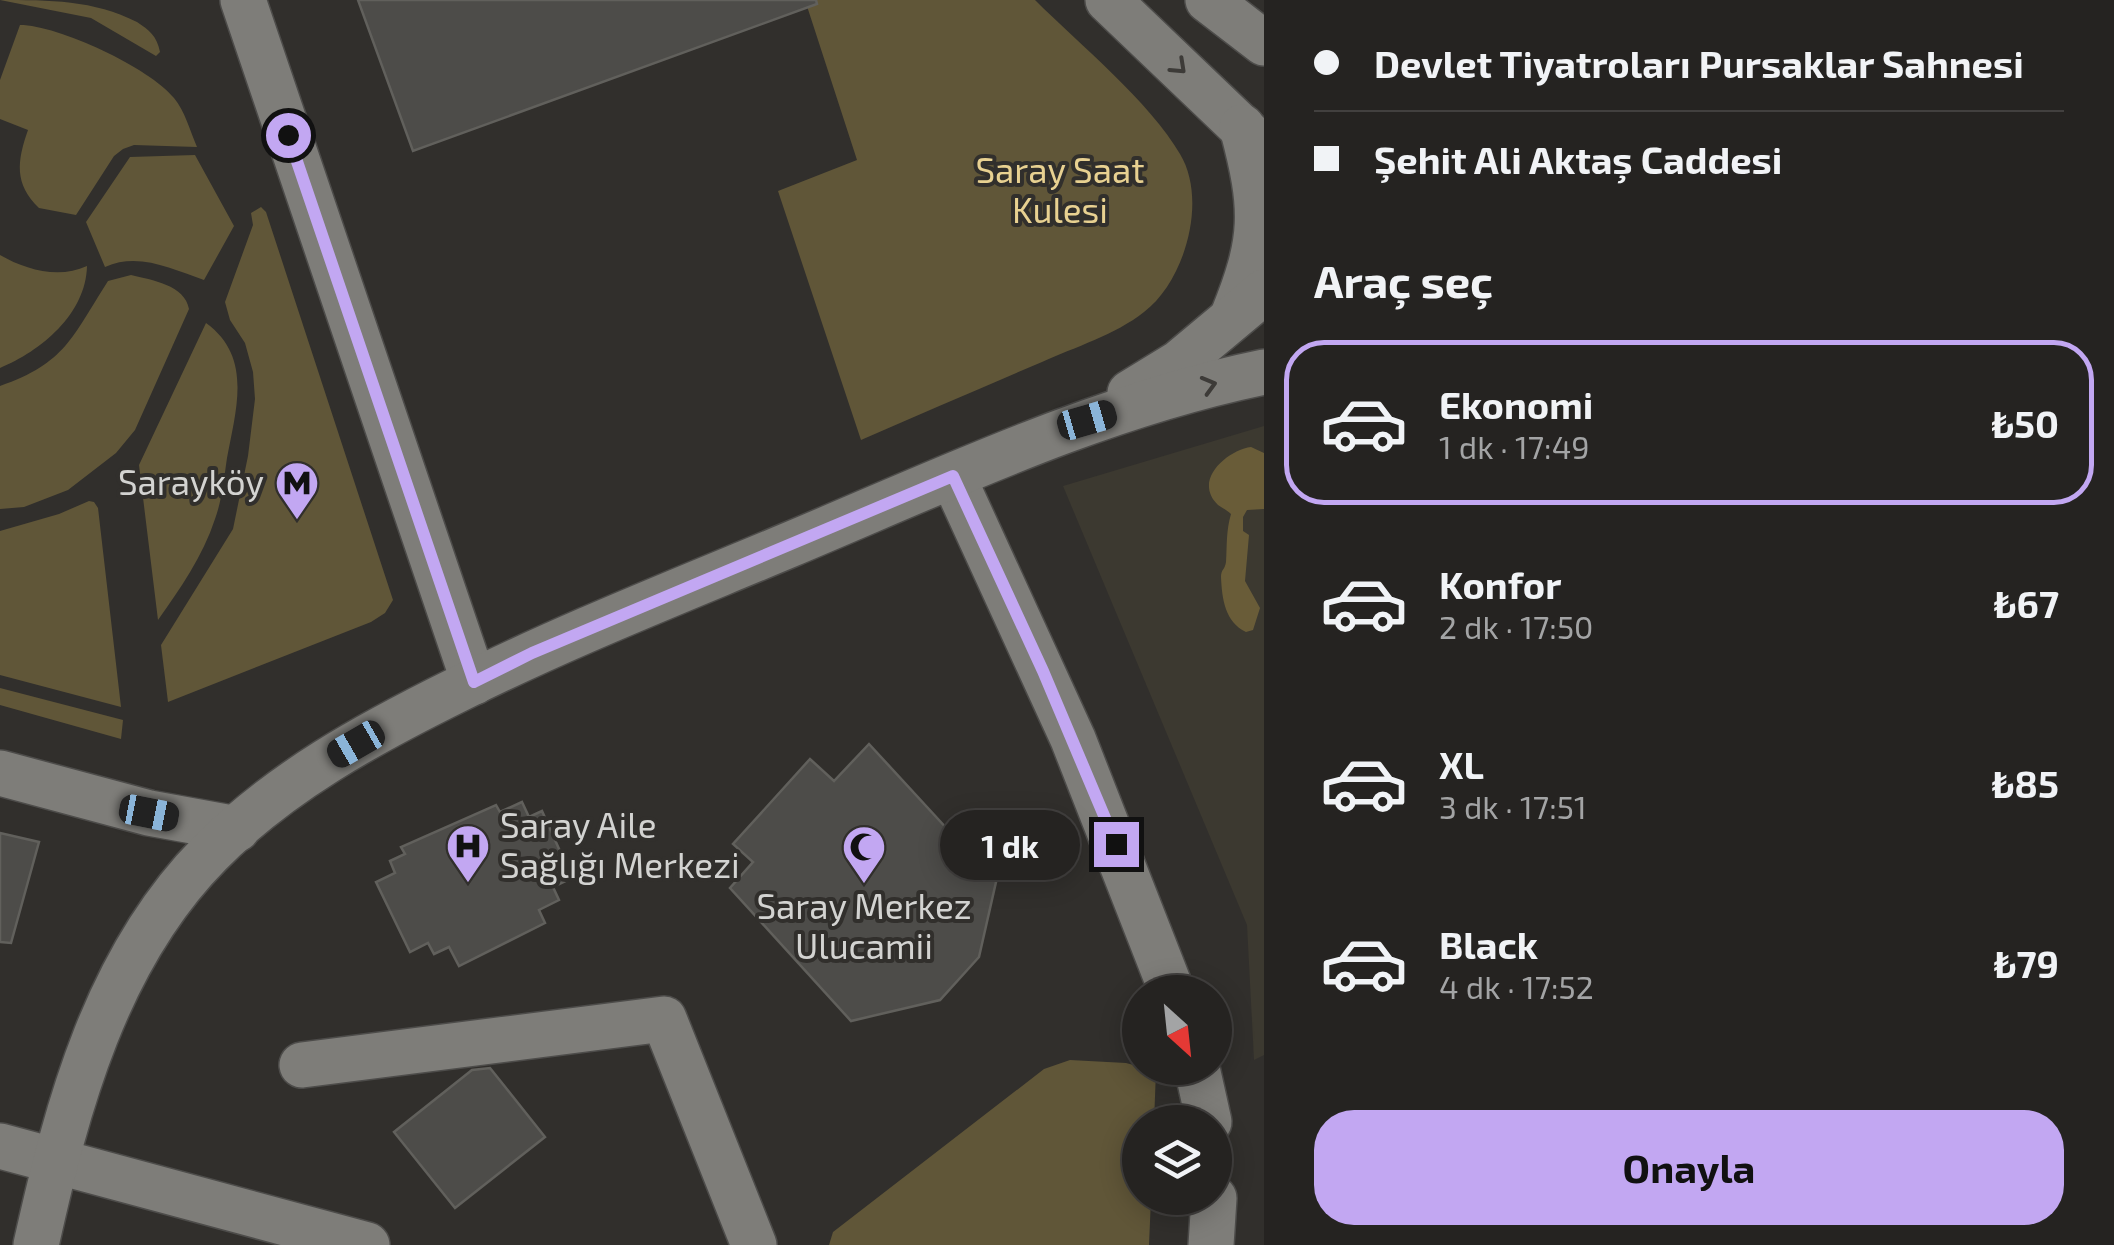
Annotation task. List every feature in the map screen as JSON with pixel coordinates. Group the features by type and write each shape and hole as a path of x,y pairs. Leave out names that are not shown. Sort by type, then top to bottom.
{"street":[{"path":"243,0 474,682"},
{"path":"1108,0 1253,138 1260,214 1252,274 1230,322"},
{"path":"1087,420 1179,363 1264,292"},
{"path":"36,1245 55,1160 109,1002 134,952 208,854 268,800 328,760 532,653 1087,420 1264,372"},
{"path":"953,476 1073,740 1165,975"},
{"path":"0,773 118,806 237,829"},
{"path":"302,1066 664,1019 754,1245"},
{"path":"0,1146 368,1245"},
{"path":"1211,1245 1213,1215"}],"shaded area":[{"path":"1264,426 1264,1055 1254,1060 1247,925 1063,486"},
{"path":"1251,447 1264,453 1264,509 1247,510 1243,517 1243,531 1249,535 1245,581 1260,608 1253,630 1246,632 1229,616 1222,593 1221,574 1231,514 1218,505 1209,486 1211,476 1224,460"}],"green space":[{"path":"0,0 54,1 104,9 145,28 155,38 160,52 156,56 91,18"},
{"name":"Saray Saat Kulesi","path":"805,0 1035,0 1151,114 1180,154 1188,173 1192,216 1188,239 1171,281 1158,298 1133,320 1108,334 861,440 778,191 857,160"},
{"path":"20,25 79,40 145,74 178,103 197,147 134,145 123,149 114,156 76,215 39,208 25,190 20,172 28,130 0,119 0,80"},
{"path":"195,155 234,226 204,280 143,262 105,267 86,222 130,157"},
{"path":"261,207 266,212 393,600 385,613 371,622 168,702 161,645 233,529 248,456 255,399 253,372 245,343 230,320 225,302 253,225 251,213"},
{"path":"0,255 43,271 65,272 87,266 85,283 70,315 31,352 0,368"},
{"path":"131,275 174,289 189,309 135,430 116,453 68,490 24,507 0,509 0,386 40,368 54,357 75,333 108,281"},
{"path":"206,323 230,352 236,368 237,403 221,497 210,533 158,620 139,465"},
{"path":"89,501 98,508 121,707 0,675 0,531"},
{"path":"0,688 123,720 121,739 0,705"},
{"path":"1070,1060 1122,1063 1122,1085 1155,1085 1155,1105 1122,1105 1122,1215 1150,1215 1149,1245 829,1245 833,1232 1044,1069"}],"building":[{"path":"358,0 816,0 817,4 413,151"},
{"name":"Saray Merkez Ulucamii","path":"869,744 996,882 979,957 940,1000 851,1021 730,888 753,862 733,844 810,759 834,781"},
{"name":"Saray Aile Sağlığı Merkezi","path":"522,802 529,817 542,811 572,878 553,887 559,900 539,910 545,923 459,966 449,947 434,954 428,943 410,952 376,882 395,873 390,861 405,854 401,847 496,805 500,812"},
{"path":"0,833 39,842 11,943 0,942"},
{"path":"490,1068 545,1137 455,1208 394,1132 472,1070"}],"place":[{"name":"Sarayköy","path":"297,521"},
{"name":"Saray Aile Sağlığı Merkezi","path":"468,884"},
{"name":"Saray Merkez Ulucamii","path":"864,885"}],"route":[{"path":"288,135 474,682 532,653 953,476 1043,671 1116,844"}]}
